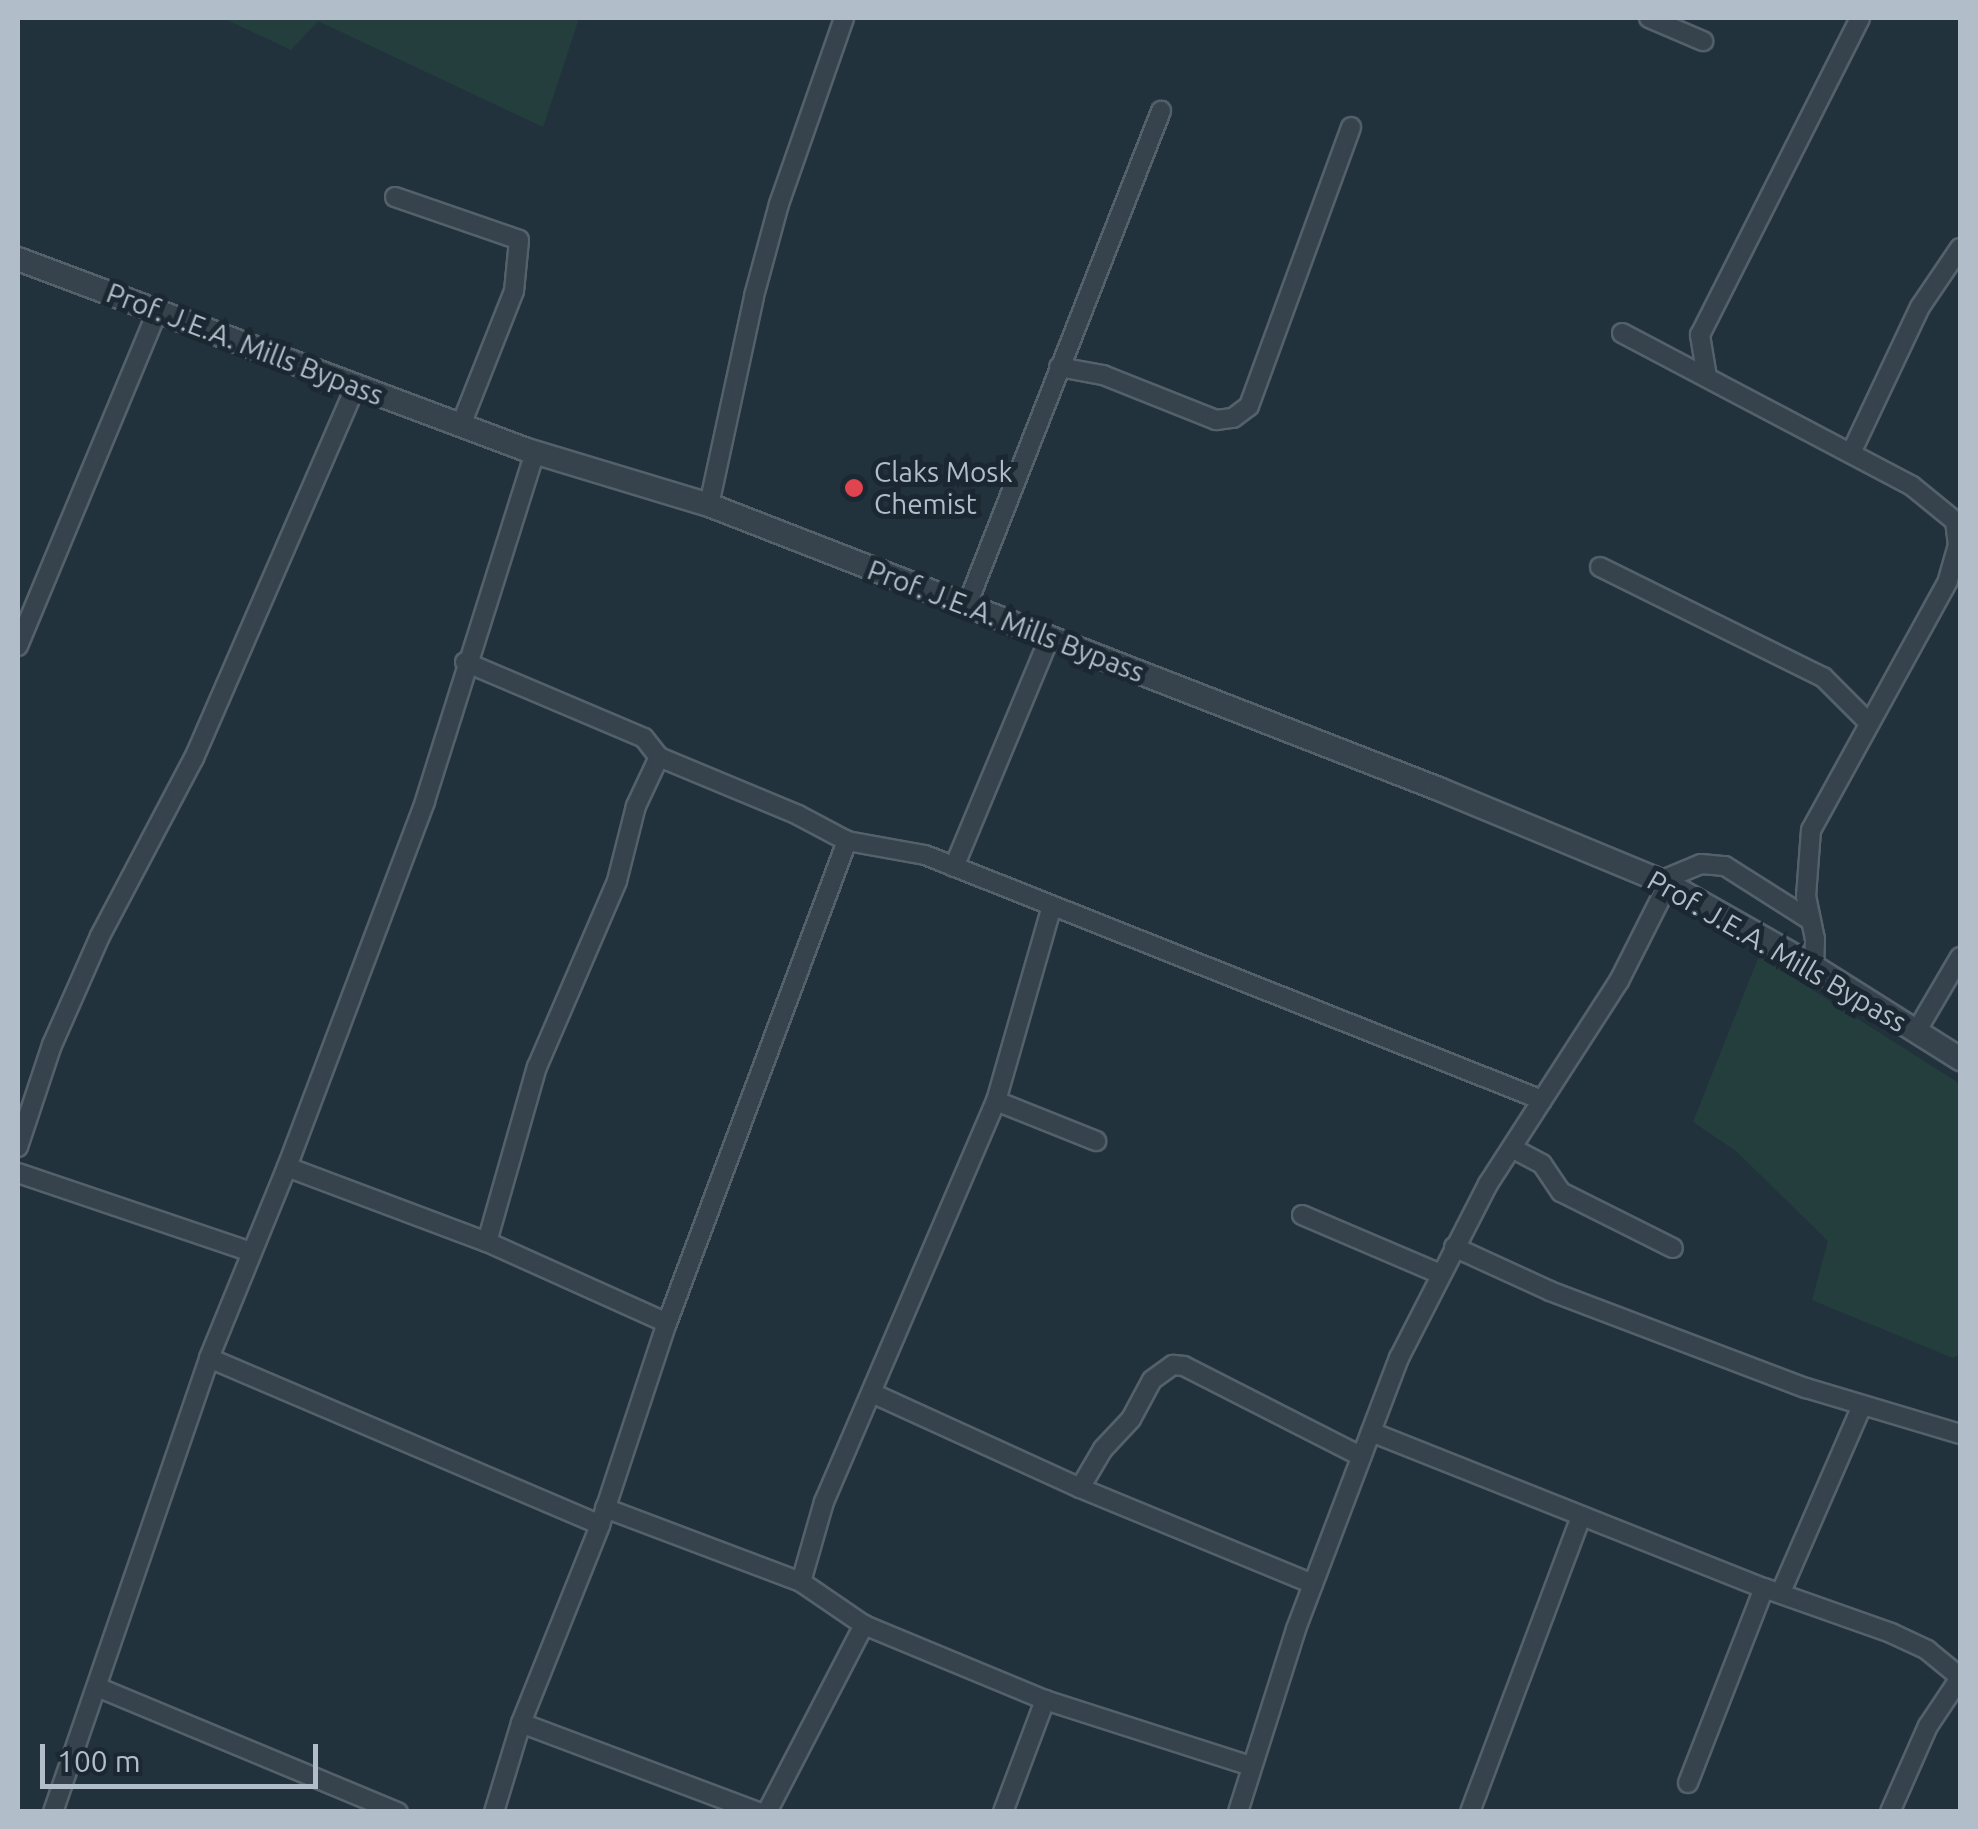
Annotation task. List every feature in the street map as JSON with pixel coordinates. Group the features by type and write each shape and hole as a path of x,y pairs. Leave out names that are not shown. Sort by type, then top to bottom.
{"street":[{"path":"708,505 769,241 844,18"},
{"path":"1649,18 1703,41"},
{"path":"1707,377 1700,335 1860,18"},
{"path":"966,606 1162,111"},
{"path":"1059,366 1103,375 1216,420 1233,418 1249,406 1351,127"},
{"path":"395,197 519,240 514,290 461,425"},
{"path":"1851,453 1920,307 1960,248"},
{"name":"Prof. J.E.A. Mills Bypass","path":"18,258 535,452 708,505 1440,790 1664,882 1814,967 1960,1059"},
{"path":"18,646 158,310"},
{"path":"1622,332 1912,486 1955,521 1958,545 1948,581 1812,830 1806,855 1814,967"},
{"path":"18,1147 52,1045 100,936 194,758 356,386"},
{"path":"52,1812 209,1358 287,1167 425,800 465,662 535,452"},
{"path":"1600,567 1823,677 1869,723"},
{"path":"954,867 1049,640"},
{"path":"465,662 644,738 658,757 798,815 847,841 924,855 1542,1100"},
{"path":"488,1242 537,1067 617,882 636,806 658,757"},
{"path":"494,1812 521,1723 603,1517 667,1322 847,841"},
{"path":"1238,1812 1313,1584 1399,1358 1454,1246 1619,981 1664,882 1700,864 1725,866 1810,920"},
{"path":"801,1582 824,1502 874,1394 914,1283 996,1101 1052,906"},
{"path":"1916,1032 1960,956"},
{"path":"996,1101 1096,1142"},
{"path":"1512,1148 1542,1164 1561,1192 1673,1248"},
{"path":"287,1167 488,1242 667,1322"},
{"path":"18,1173 252,1252"},
{"path":"1302,1215 1440,1274"},
{"path":"1454,1246 1550,1290 1862,1406 1960,1434"},
{"path":"209,1358 603,1517 801,1582 864,1625 1044,1700 1251,1766"},
{"path":"1080,1488 1103,1449 1131,1419 1152,1380 1173,1364 1184,1366 1361,1456"},
{"path":"874,1394 1080,1488 1313,1584"},
{"path":"1688,1783 1772,1590 1862,1406"},
{"path":"1371,1432 1772,1590 1891,1632 1927,1650 1960,1677 1928,1726 1890,1812"},
{"path":"1470,1812 1581,1516"},
{"path":"767,1812 864,1625"},
{"path":"97,1687 398,1812"},
{"path":"1003,1812 1044,1700"},
{"path":"521,1723 758,1812"}],"green space":[{"path":"223,18 579,18 543,127 318,21 291,50"},
{"path":"1759,956 1960,1084 1960,1354 1953,1358 1812,1300 1828,1241 1736,1151 1693,1122"}],"place":[{"name":"Claks Mosk Chemist","path":"854,488"}]}
